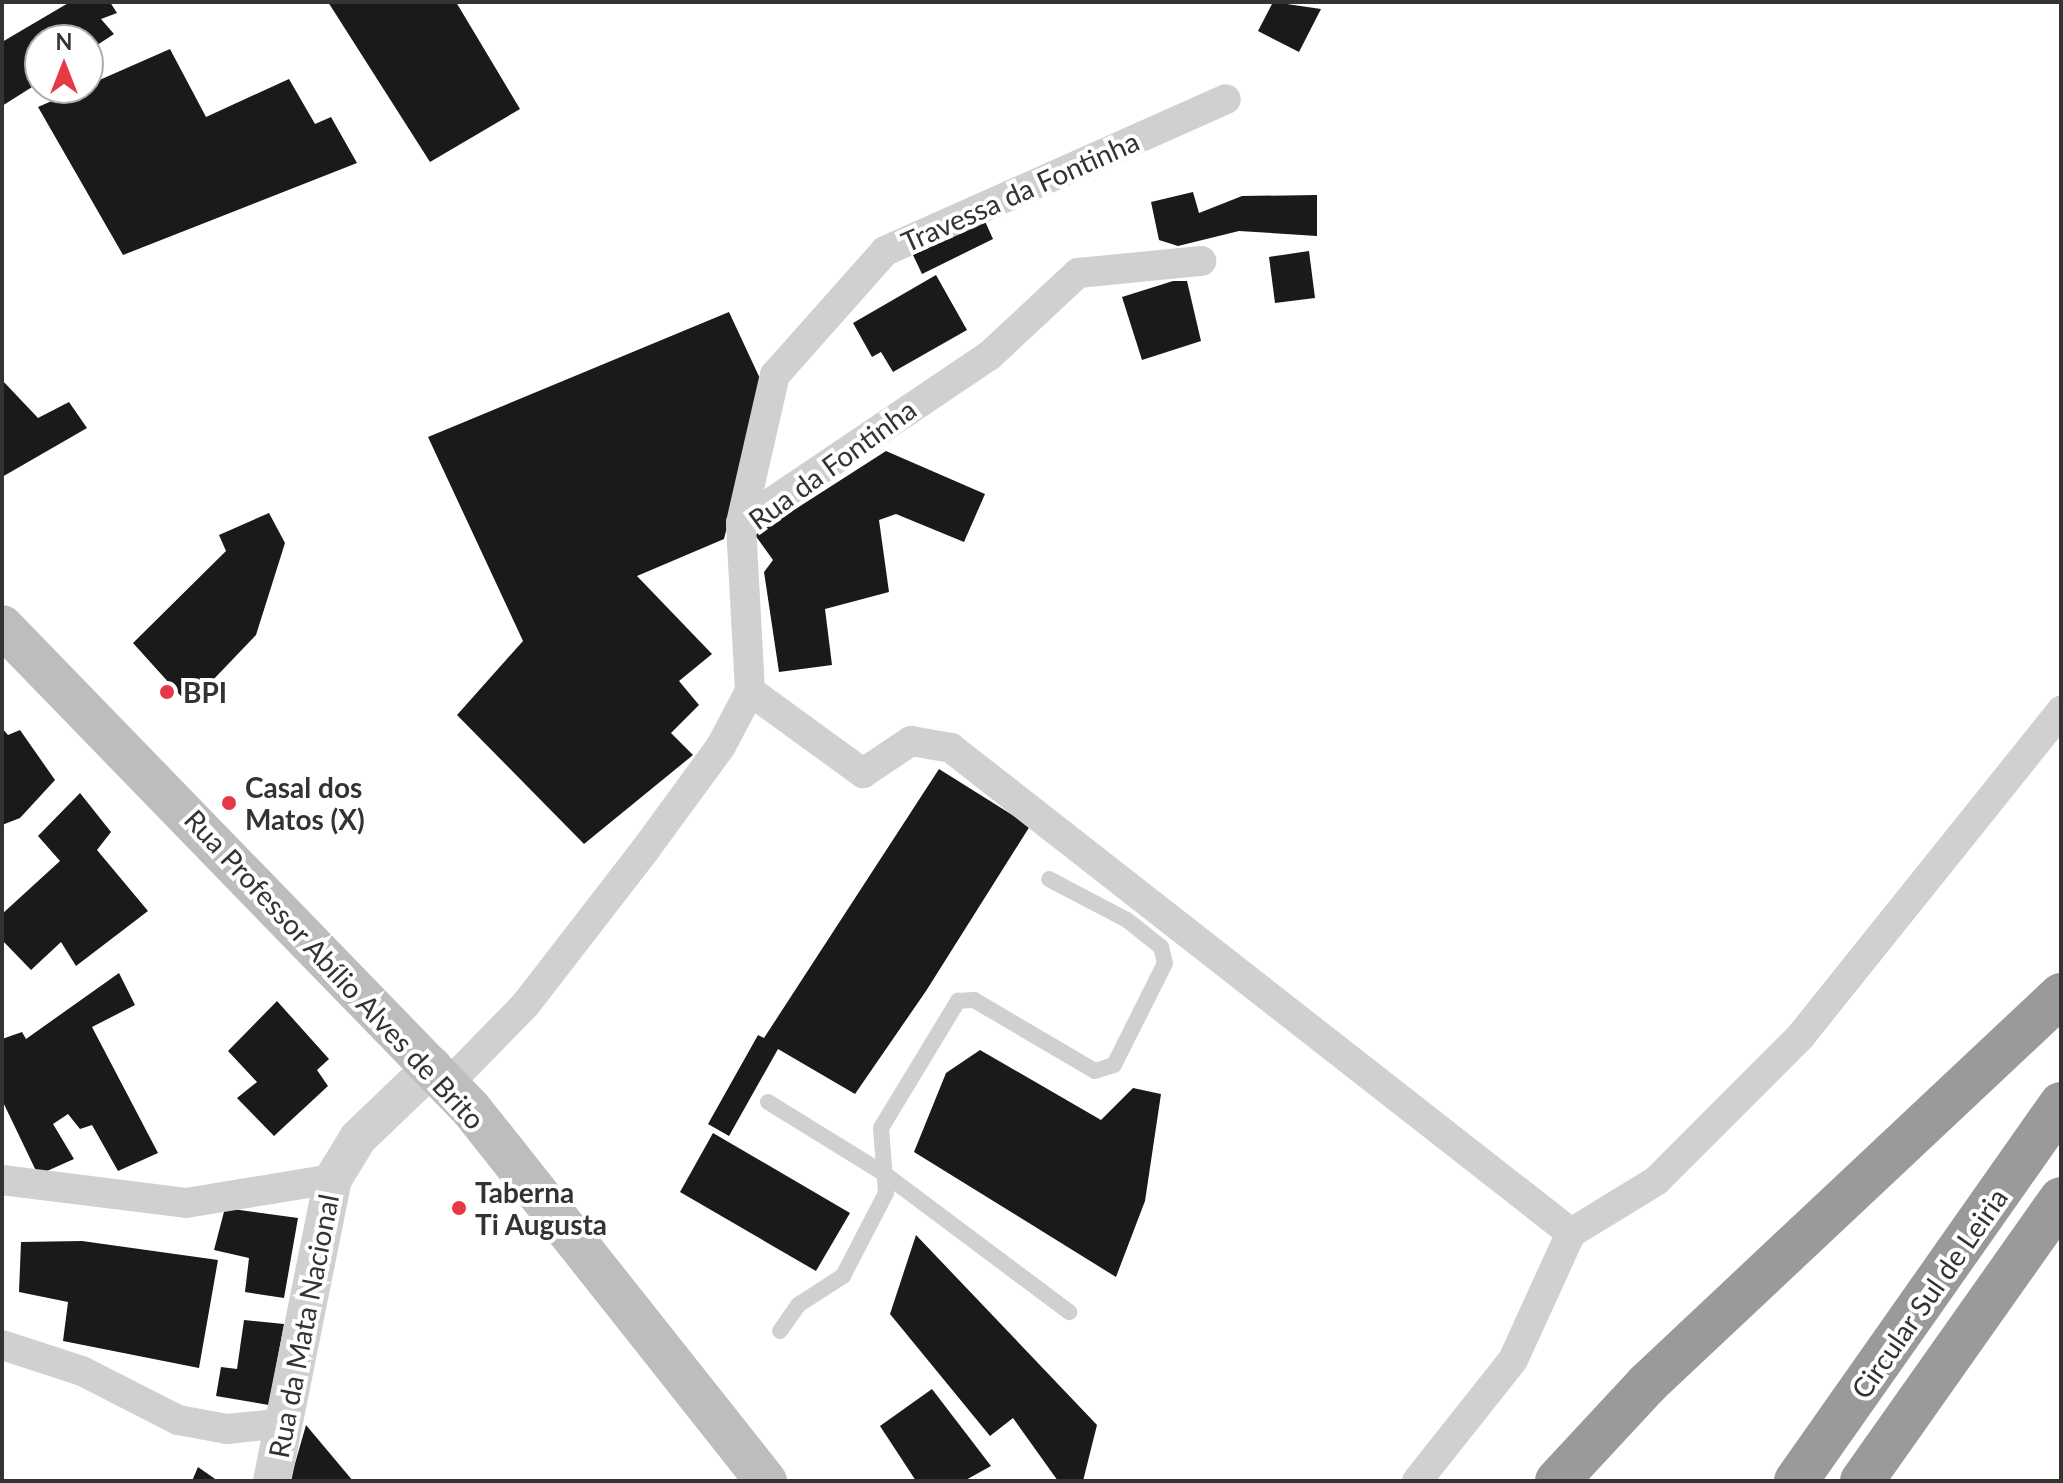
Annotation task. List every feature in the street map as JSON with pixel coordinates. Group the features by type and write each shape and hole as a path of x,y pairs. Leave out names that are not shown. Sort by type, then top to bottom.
{"highway":[{"path":"1557,1481 1658,1374 2061,995"},
{"name":"Circular Sul de Leiria","path":"1796,1481 2061,1104"},
{"path":"1862,1481 2061,1199"}],"main road":[{"name":"Rua Professor Abílio Alves de Brito","path":"2,626 440,1075 766,1481"}],"street":[{"name":"Travessa da Fontinha","path":"741,523 775,375 885,251 1226,99"},
{"name":"Rua da Fontinha","path":"750,691 741,523 989,356 1078,273 1201,261"},
{"path":"440,1075 526,1004 721,746 750,691 863,773 911,741 951,748 1571,1233"},
{"path":"1417,1481 1513,1360 1571,1233 1656,1181 1800,1037 2061,711"},
{"name":"Rua da Mata Nacional","path":"272,1481 333,1179 358,1138 440,1075"},
{"path":"2,1180 186,1203 333,1179"},
{"path":"2,1345 82,1371 178,1420 227,1429 285,1423"}],"lane":[{"path":"780,1331 798,1305 843,1276 886,1193 881,1128 958,1001 974,1000 1095,1071 1114,1065 1165,963 1161,947 1127,920 1049,879"},
{"path":"768,1102 886,1175 1069,1312"}],"building":[{"path":"70,2 110,2 117,13 101,19 114,34 104,41 104,24 33,24"},
{"path":"328,2 456,2 520,109 430,162"},
{"path":"1273,2 1321,9 1299,52 1258,31"},
{"path":"24,29 24,92 2,106 2,42"},
{"path":"170,49 206,117 289,79 315,124 331,117 357,163 123,255 38,107 45,104 104,104 104,78"},
{"path":"1193,192 1199,213 1242,196 1317,195 1317,236 1239,231 1178,246 1159,240 1151,202"},
{"path":"984,219 993,239 922,274 913,255"},
{"path":"1309,251 1315,298 1275,303 1269,257"},
{"path":"936,275 967,330 893,372 881,352 872,357 853,323"},
{"path":"1173,281 1187,281 1201,341 1142,360 1122,297"},
{"path":"729,312 763,385 724,539 637,576 712,654 679,681 699,705 671,733 693,755 584,844 457,715 523,641 428,437"},
{"path":"2,380 38,418 69,402 87,428 2,477"},
{"path":"886,451 985,494 964,542 896,514 879,520 889,592 825,609 832,665 779,672 764,572 773,560 755,535"},
{"path":"269,513 285,543 256,635 189,705 133,643 226,551 219,535"},
{"path":"2,728 8,735 20,730 55,780 20,818 2,825"},
{"path":"939,769 1030,826 926,991 855,1094 778,1049 729,1136 708,1124 758,1035 764,1038"},
{"path":"80,793 111,832 97,850 148,911 76,966 61,942 31,970 2,940 2,914 60,861 38,836"},
{"path":"119,973 135,1005 92,1027 158,1153 118,1171 92,1125 80,1129 68,1114 53,1124 74,1159 38,1175 2,1100 2,1039 22,1032 26,1039"},
{"path":"277,1001 329,1059 317,1070 328,1086 274,1136 237,1098 257,1082 228,1051"},
{"path":"980,1050 1101,1120 1133,1088 1161,1094 1145,1201 1116,1277 914,1152 946,1073"},
{"path":"713,1133 850,1213 816,1271 680,1192"},
{"path":"225,1208 298,1218 284,1298 245,1292 249,1258 214,1250"},
{"path":"916,1235 1097,1425 1083,1481 1058,1481 1013,1418 990,1436 890,1314"},
{"path":"82,1241 218,1260 199,1368 63,1341 68,1302 19,1292 21,1242"},
{"path":"244,1320 284,1324 269,1405 216,1396 221,1367 237,1369"},
{"path":"932,1389 991,1466 964,1481 916,1481 880,1426"},
{"path":"306,1425 353,1481 290,1481"},
{"path":"198,1467 218,1481 192,1481"}],"place":[{"name":"BPI","path":"167,692"},
{"name":"Casal dos Matos (X)","path":"229,803"},
{"name":"Taberna Ti Augusta","path":"459,1208"}]}
